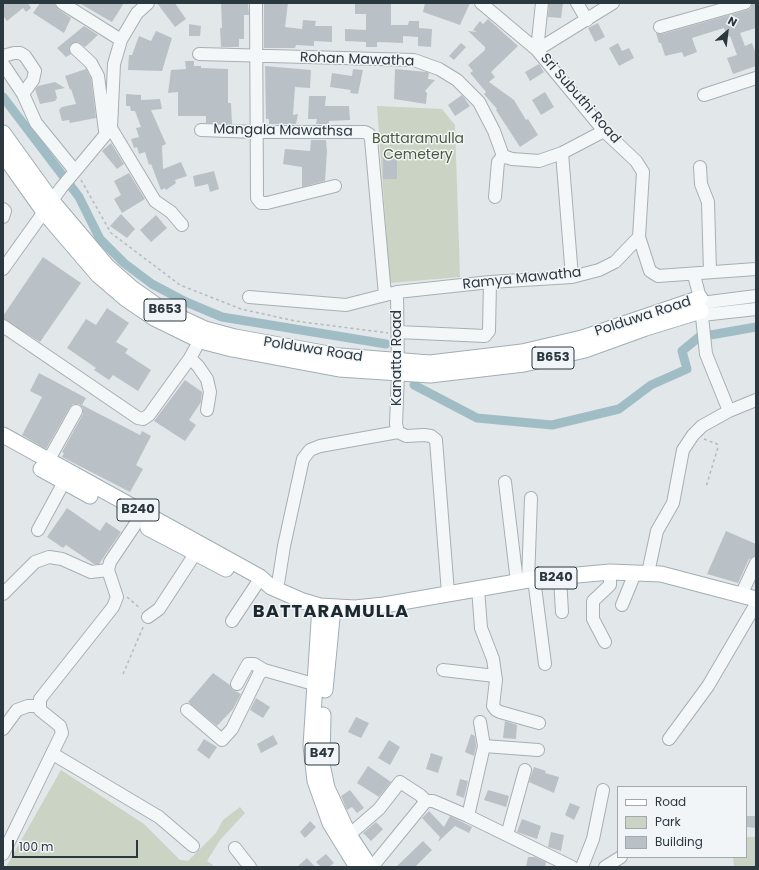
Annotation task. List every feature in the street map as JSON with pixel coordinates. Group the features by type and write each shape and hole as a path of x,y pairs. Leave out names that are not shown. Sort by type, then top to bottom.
{"main road":[{"name":"Polduwa Road","path":"3,134 48,206 98,275 126,299 154,318 203,335 232,349 339,369 398,368 430,375 524,364 585,350 701,307"},
{"name":"Polduwa Road","path":"3,154 48,206"},
{"name":"B240","path":"3,435 141,518 195,554 256,585 274,588"},
{"name":"B240","path":"3,448 64,482 260,577 274,588 303,601 326,607 354,608 384,605 478,588 610,572 661,574 756,599"},
{"path":"303,601 325,630 354,608"},
{"name":"B47","path":"326,607 320,686 311,746 315,781 330,823 352,865"},
{"name":"B47","path":"320,686 322,764 327,788 348,835 371,867"}],"street":[{"path":"62,3 120,40"},
{"path":"3,269 61,188 108,131 114,64 120,40 136,13 148,3"},
{"path":"256,3 257,198 260,203 335,186"},
{"name":"Sri Subuthi Road","path":"481,3 537,50 604,131 636,161 643,172 639,237"},
{"path":"537,50 542,3"},
{"path":"577,3 587,20"},
{"path":"537,50 613,3"},
{"path":"660,27 745,3"},
{"path":"76,49 91,63 98,76 108,131 155,200 171,212 182,225"},
{"path":"3,56 20,53 25,56 35,72 33,80 22,94"},
{"name":"Rohan Mawatha","path":"199,54 414,60 440,69 457,80 478,102 494,132 503,156"},
{"path":"3,64 22,94 36,123 74,173"},
{"path":"704,95 756,78"},
{"name":"Mangala Mawathsa","path":"201,130 257,132 365,132 369,134 372,139 385,295"},
{"path":"495,197 498,162 503,156 512,159 539,161 562,152 604,131"},
{"path":"562,152 572,277"},
{"path":"700,168 701,184 708,202 710,272"},
{"path":"3,209 5,211 3,217"},
{"path":"639,237 650,271 658,276 756,269"},
{"name":"Ramya Mawatha","path":"249,297 346,305 397,292 490,282 572,277 599,270 615,262 639,237"},
{"path":"694,274 701,307 706,354 729,411"},
{"path":"398,332 485,336 489,331 490,282"},
{"name":"Kanatta Road","path":"397,292 397,428"},
{"path":"701,307 756,296"},
{"path":"701,307 756,310"},
{"path":"3,326 138,418 143,419 149,415 190,358 203,335"},
{"path":"190,358 207,379 210,392 207,410"},
{"path":"622,605 642,573 651,553 657,531 673,503 683,450 693,435 702,426 729,411 756,400"},
{"path":"48,462 76,411"},
{"path":"274,588 303,459 310,450 320,446 397,428 406,436 431,436 436,440 448,593"},
{"path":"38,530 64,482"},
{"path":"505,482 545,664"},
{"path":"526,581 531,498"},
{"path":"3,854 62,733 60,726 40,710 40,699 113,607 117,597 115,587 108,570 110,562 141,518"},
{"path":"148,617 159,609 195,554"},
{"path":"3,594 20,575 35,562 48,557 62,559 91,572 108,570"},
{"path":"741,595 756,563"},
{"path":"605,642 593,619 593,601 610,585 610,572"},
{"path":"560,578 562,612"},
{"path":"232,621 256,585"},
{"path":"478,588 481,628 493,659 495,676 493,706 496,710 539,722"},
{"path":"669,739 708,686 756,604"},
{"path":"237,684 248,664 254,664 264,670 320,686"},
{"path":"187,710 222,740 232,729 259,674 264,670"},
{"path":"443,670 495,676"},
{"path":"3,729 17,710 28,706 39,706"},
{"path":"468,816 484,746 480,722"},
{"path":"484,746 538,750"},
{"path":"53,754 159,817 193,846"},
{"path":"506,835 525,770"},
{"path":"348,835 379,809 400,782 420,794 426,801"},
{"path":"582,867 593,839 603,790"},
{"path":"371,867 426,801 433,800 572,867"},
{"path":"235,848 250,867"},
{"path":"605,867 619,858"}],"path":[{"path":"74,173 111,233 180,284 241,309 295,321 382,333 398,332"},
{"path":"693,435 717,444 718,447 706,487"},
{"path":"115,587 148,617 124,674"}],"green space":[{"name":"Battaramulla Cemetery","path":"377,106 442,109 455,125 460,277 390,283"},
{"path":"61,770 144,824 180,860 188,861 216,833 223,820 240,807 245,813 220,840 207,861 213,865 213,867 6,867"},
{"path":"747,837 756,837 756,867 734,867 733,858 747,858"}],"building":[{"path":"3,3 28,3 31,8 26,12 23,8 7,21 3,16"},
{"path":"40,3 54,3 58,9 71,18 64,33 33,13"},
{"path":"79,3 124,3 112,22"},
{"path":"157,3 175,3 186,19 175,27"},
{"path":"221,3 248,3 249,15 244,15 244,39 239,39 239,47 221,47"},
{"path":"264,3 288,3 285,27 302,29 303,20 316,21 315,26 332,26 332,42 314,41 314,46 296,45 295,48 264,48"},
{"path":"355,3 391,3 391,25 408,25 409,21 419,21 419,28 432,29 431,47 418,46 418,37 403,36 403,43 377,42 377,47 366,47 366,42 345,41 345,29 366,30 366,14 355,14"},
{"path":"425,3 470,3 460,25 423,12"},
{"path":"549,3 563,3 561,18 548,17"},
{"path":"752,3 756,3 756,28 740,33 745,46 752,43 756,54 756,66 733,74 727,58 737,55 730,36 727,37 724,28 692,38 697,52 684,57 682,52 665,56 656,33 662,34 747,10 751,8"},
{"path":"488,19 518,46 491,72 495,77 489,82 514,100 526,120 528,119 538,135 520,147 496,110 497,109 484,94 486,92 470,73 473,71 468,65 485,50 485,47 468,31 477,32 473,30 480,21 483,24"},
{"path":"598,23 605,37 595,42 588,28"},
{"path":"189,24 201,26 200,36 189,36"},
{"path":"84,26 98,35 85,47 78,42 71,44 69,48 71,54 66,57 57,48"},
{"path":"156,31 172,38 162,71 128,70 129,55 132,55 139,36 151,41"},
{"path":"461,43 466,47 454,60 449,56"},
{"path":"618,43 622,51 629,48 634,58 619,66 609,48"},
{"path":"185,61 194,61 194,66 201,66 201,68 228,69 228,103 231,103 232,124 206,123 206,116 178,116 178,92 168,93 171,70 186,69"},
{"path":"539,64 544,72 530,81 525,72"},
{"path":"265,66 311,70 310,88 295,87 293,115 298,114 296,124 269,124 269,119 266,119"},
{"path":"86,69 91,78 96,118 70,123 69,120 62,121 59,110 62,107 76,104 65,76"},
{"path":"353,69 363,70 358,94 350,93 351,90 330,87 332,73 352,76"},
{"path":"395,69 429,73 428,79 435,80 425,91 427,93 426,104 394,99"},
{"path":"55,82 65,88 55,90 57,98 55,101 40,104 35,89 38,86"},
{"path":"545,92 554,107 541,115 532,100"},
{"path":"126,94 141,95 141,100 160,99 162,109 151,110 166,144 162,146 163,169 181,162 187,176 175,180 176,183 166,190 165,188 161,190 151,164 149,165 145,152 139,154 137,147 134,148 131,139 139,137 136,128 141,127 135,111 131,111 130,106 126,106"},
{"path":"462,95 470,106 455,116 448,105"},
{"path":"309,96 326,96 325,106 349,106 350,120 329,121 329,124 316,124 317,119 308,119"},
{"path":"311,140 326,140 327,151 325,181 302,187 302,167 283,164 285,149 310,151"},
{"path":"111,143 124,164 117,169 102,151"},
{"path":"383,157 397,157 397,179 383,179"},
{"path":"214,171 219,189 210,192 208,184 195,187 193,176"},
{"path":"129,173 145,199 122,213 114,199 121,195 114,181"},
{"path":"121,214 135,229 127,238 110,226"},
{"path":"156,215 167,228 151,242 140,230"},
{"path":"43,257 81,283 40,342 3,319 3,316"},
{"path":"107,308 129,323 116,342 128,349 125,353 151,370 138,391 113,375 109,380 94,370 96,368 67,348 86,319 96,325"},
{"path":"39,373 86,398 82,405 140,435 142,431 151,436 136,465 143,469 130,492 62,457 64,453 62,452 83,414 83,408 79,404 73,404 70,407 46,449 22,435 42,397 30,391"},
{"path":"185,380 202,392 201,402 189,420 196,425 185,441 154,421"},
{"path":"67,508 100,531 106,522 121,532 99,564 94,564 66,545 63,548 47,537"},
{"path":"726,531 756,544 756,556 749,559 738,583 707,574"},
{"path":"213,673 230,685 233,690 241,694 233,709 217,726 188,702"},
{"path":"256,698 270,707 263,718 250,710"},
{"path":"356,717 369,723 361,738 348,732"},
{"path":"505,721 517,725 516,739 503,738"},
{"path":"471,734 475,736 476,746 474,756 465,752"},
{"path":"273,735 278,744 261,753 257,744"},
{"path":"204,739 217,747 209,759 197,750"},
{"path":"389,740 400,747 390,765 378,758"},
{"path":"431,753 443,757 438,773 426,769"},
{"path":"368,766 391,782 379,797 357,783"},
{"path":"534,767 546,771 545,773 559,777 554,793 529,782"},
{"path":"460,779 468,781 464,798 456,795"},
{"path":"350,790 364,808 357,813 352,807 347,810 341,796"},
{"path":"488,790 509,796 506,807 484,800"},
{"path":"570,803 580,807 574,820 565,815"},
{"path":"429,811 444,827 450,816 472,827 469,833 455,826 438,842 440,837 422,818"},
{"path":"747,816 756,816 756,828 747,827"},
{"path":"522,819 541,826 537,839 517,832"},
{"path":"310,821 316,827 305,838 300,832"},
{"path":"376,822 383,829 371,841 363,833"},
{"path":"551,832 564,835 561,851 548,847"},
{"path":"423,841 432,850 415,867 396,867"},
{"path":"326,854 334,863 329,867 321,867 316,862"},
{"path":"528,857 535,857 546,862 545,867 526,867"},
{"path":"307,858 315,867 297,867"}],"waterway":[{"path":"3,97 79,197 100,239 124,263 152,284 186,302 222,317 386,344"},
{"path":"414,385 477,418 552,425 619,409 651,385 687,369 682,351 699,337 756,327"}],"district":[{"name":"BATTARAMULLA","path":"331,612"}]}
